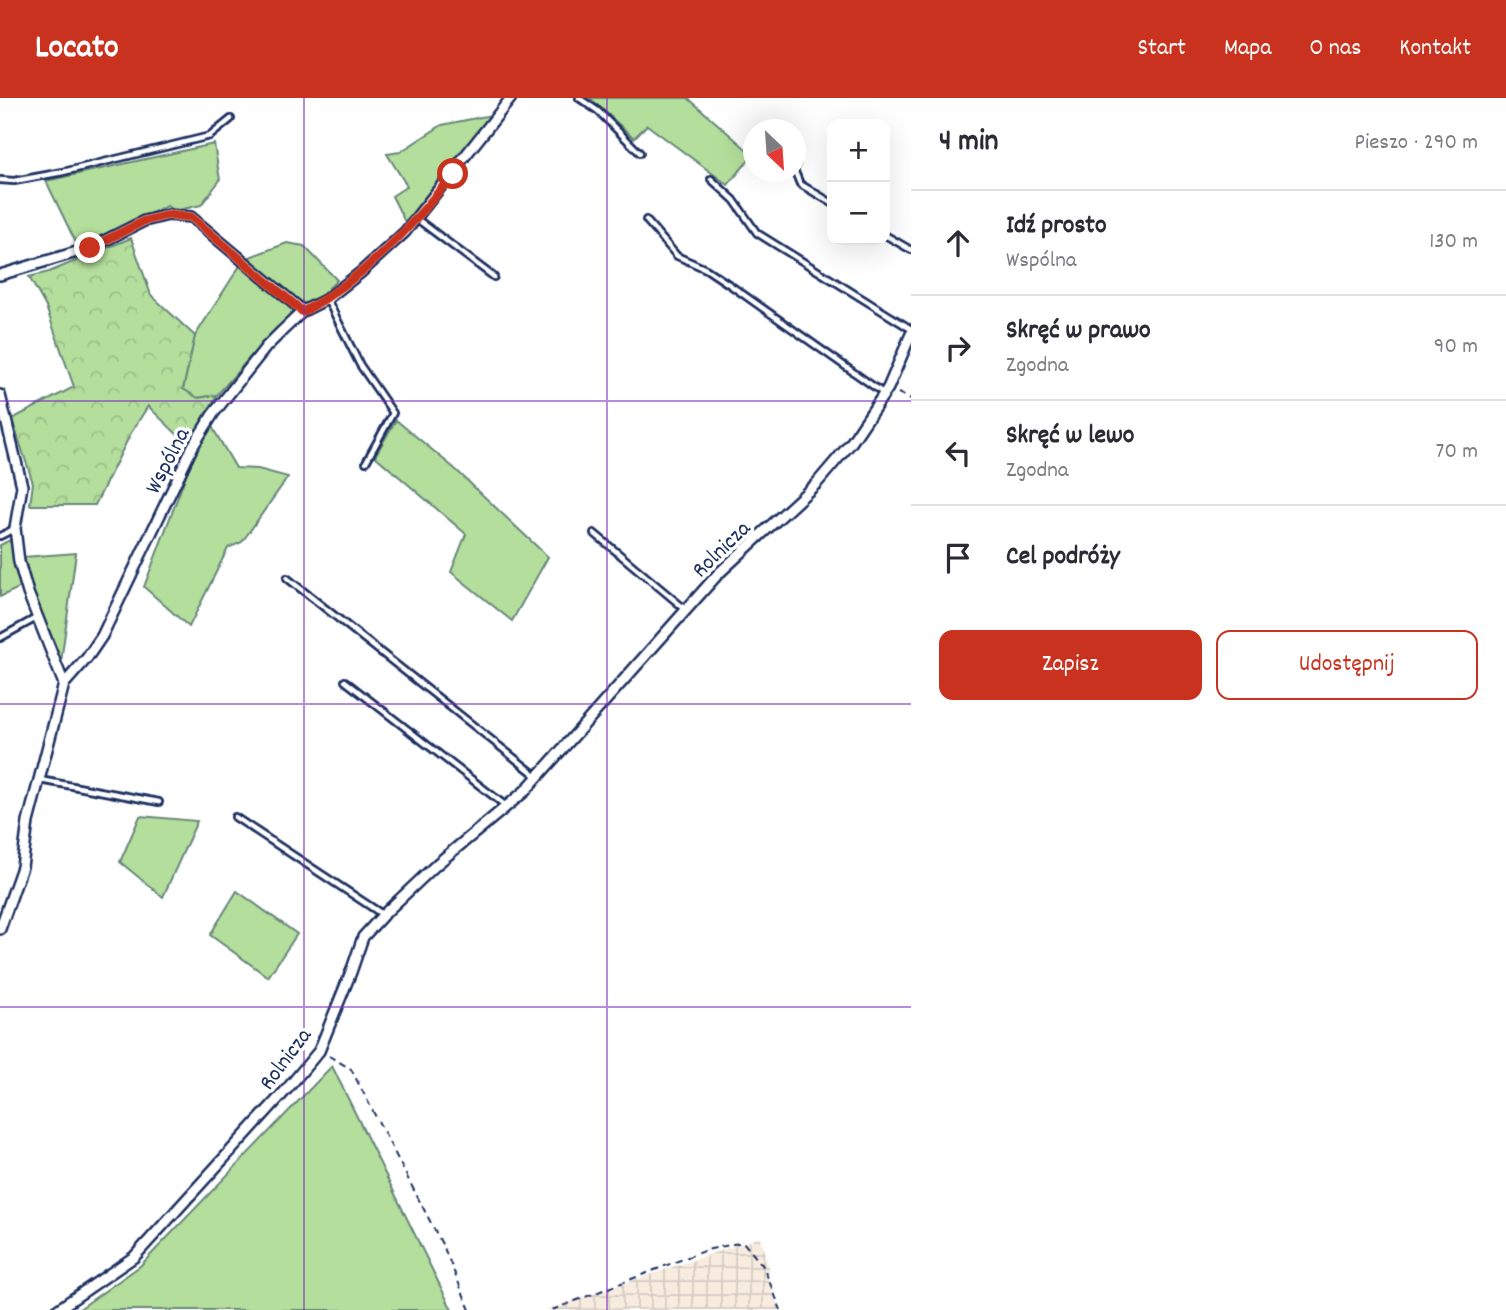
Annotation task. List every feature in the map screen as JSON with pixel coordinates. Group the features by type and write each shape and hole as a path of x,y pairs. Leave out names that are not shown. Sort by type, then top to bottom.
{"street":[{"name":"Wspólna","path":"0,929 22,867 28,822 64,684 102,636 193,446 212,414 266,347 303,312 327,299 360,273 417,219 511,98"},
{"path":"0,275 90,248 144,221 168,215 191,217 303,312"},
{"name":"Rolnicza","path":"57,1310 134,1257 319,1051 363,937 383,915 437,864 538,777 718,574 816,484 851,443 886,391 911,332"},
{"path":"0,395 22,486 15,528 19,562 28,593 64,684"}],"lane":[{"path":"579,98 598,111 640,153"},
{"path":"0,180 14,181 62,172 210,136 231,118"},
{"path":"711,179 734,200 757,233 911,332"},
{"path":"799,182 827,200"},
{"path":"417,219 494,277"},
{"path":"646,220 677,256 730,285 886,391"},
{"path":"890,238 911,250"},
{"path":"327,299 360,365 393,413 366,462"},
{"path":"0,536 15,528"},
{"path":"594,533 685,610"},
{"path":"287,578 538,777"},
{"path":"0,638 39,617"},
{"path":"345,681 506,806"},
{"path":"40,779 159,802"},
{"path":"235,817 383,915"}],"path":[{"path":"886,391 911,399"},
{"path":"319,1051 351,1069 444,1248 470,1310"},
{"path":"552,1310 706,1250 743,1242 763,1266 780,1310"}],"shaded area":[{"path":"760,1237 770,1271 766,1273 779,1310 547,1310"}],"green space":[{"path":"590,98 688,98 743,146 743,167 728,185 647,125 634,138"},
{"path":"491,115 405,222 392,196 407,186 387,154 400,152 442,125"},
{"path":"214,144 220,180 201,205 174,211 167,206 88,242 76,243 46,181"},
{"path":"131,238 151,295 195,336 183,389 198,398 217,395 188,445 148,406 131,433 95,505 30,505 33,483 12,419 74,387 46,307 29,277 49,272"},
{"path":"287,243 304,246 337,280 320,297 302,306 247,258"},
{"path":"241,264 295,313 252,355 217,395 197,398 183,389 195,336"},
{"path":"396,420 454,468 548,557 512,621 451,572 466,534 375,456"},
{"path":"211,425 236,468 258,469 288,477 242,542 228,548 189,627 144,587 197,446"},
{"path":"10,540 21,587 0,597 0,545"},
{"path":"76,553 61,662 34,593 24,557"},
{"path":"140,816 197,821 163,897 120,862"},
{"path":"237,891 297,934 268,977 210,935"},
{"path":"332,1066 452,1310 78,1310 140,1266"}],"route":[{"path":"90,248 144,221 168,215 191,217 303,312 327,299 405,232 453,174"}]}
